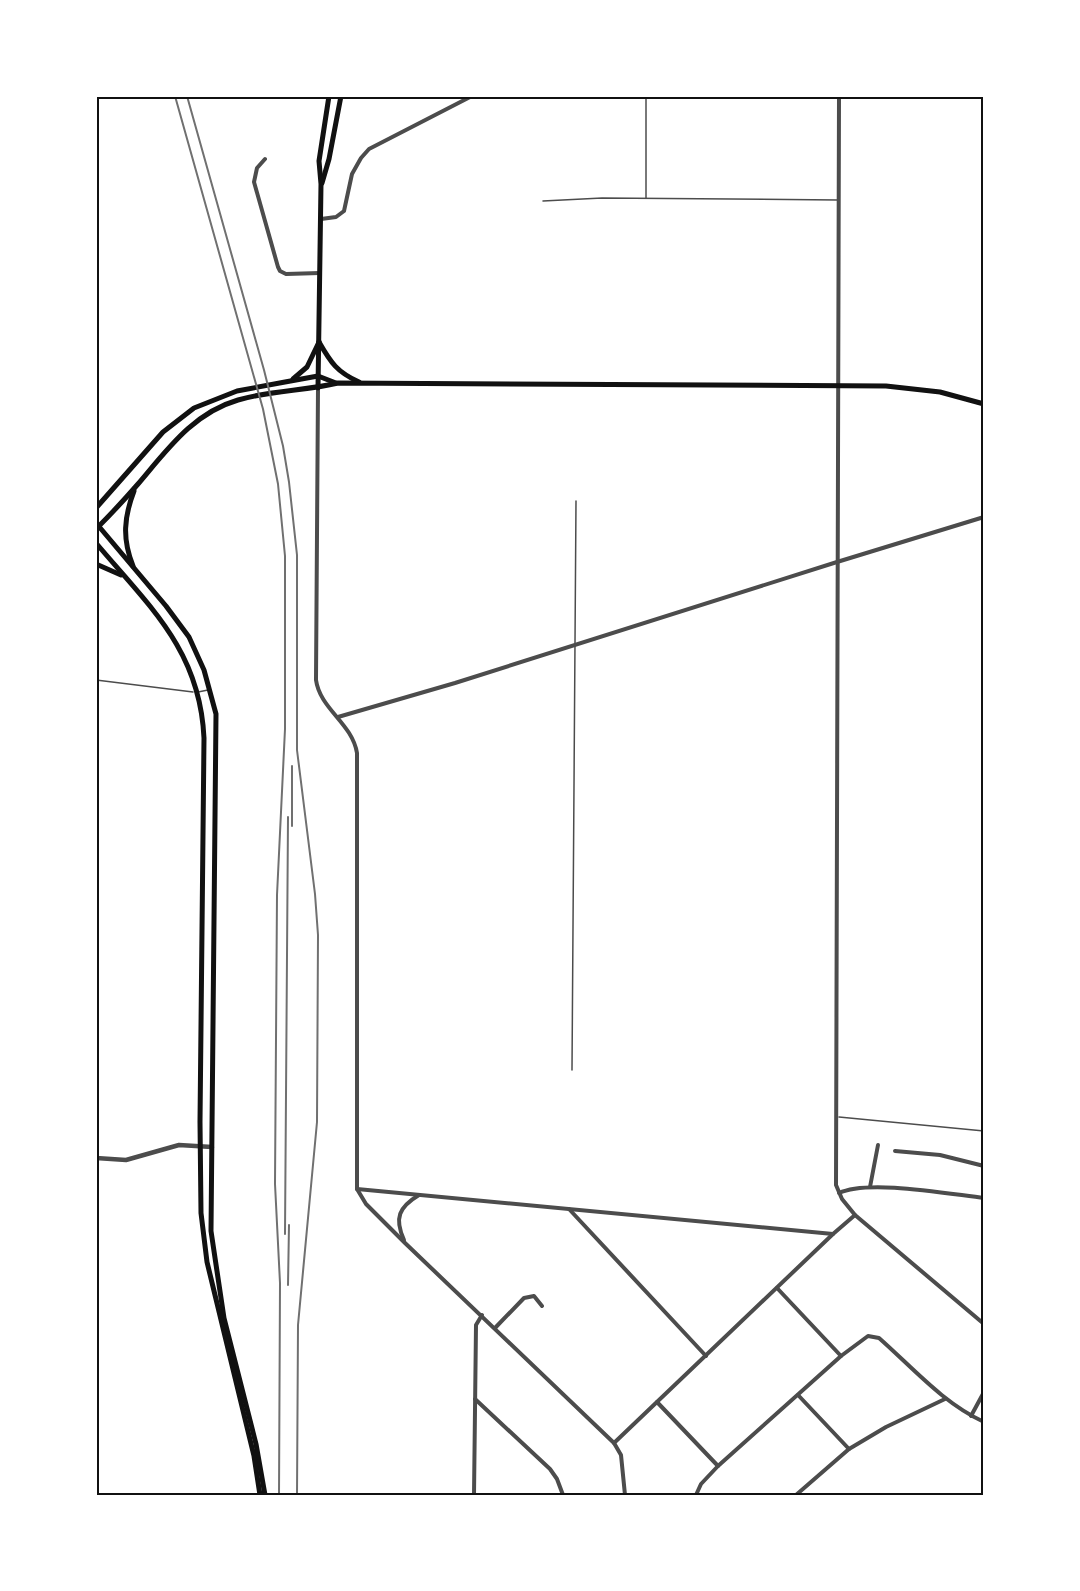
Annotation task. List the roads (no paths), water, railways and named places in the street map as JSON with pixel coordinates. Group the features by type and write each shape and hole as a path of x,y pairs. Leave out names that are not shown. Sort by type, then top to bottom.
{"main road":[{"path":"318,388 321,219 319,161 329,96"},
{"path":"321,184 329,159 341,96"},
{"path":"292,380 307,367 319,342"},
{"path":"319,342 337,370 344,376 364,384"},
{"path":"96,508 163,432 180,417 209,401 237,391 318,376 338,383"},
{"path":"262,1495 256,1444 224,1318 211,1231 216,714 211,690 189,637 97,526 196,420 224,404 240,399 338,383 837,385 919,389 940,392 984,405"},
{"path":"135,570 126,543 124,526 136,486"},
{"path":"96,543 169,629 189,668 196,692 204,738 201,1214 207,1262 262,1495"},
{"path":"96,564 125,578"}],"street":[{"path":"321,219 336,218 344,212 352,174 369,149 472,96"},
{"path":"839,96 835,1178 839,1193 855,1215 984,1324"},
{"path":"265,159 257,168 254,182 278,267 286,274 320,273"},
{"path":"318,388 316,680 322,697 353,740 357,759 357,1189 366,1204 405,1243 614,1443 621,1455 625,1495"},
{"path":"338,717 837,561 984,518"},
{"path":"96,1158 119,1160 135,1158 179,1145 212,1147"},
{"path":"870,1186 878,1145"},
{"path":"895,1151 940,1155 984,1166"},
{"path":"839,1193 870,1186 984,1198"},
{"path":"357,1189 833,1234"},
{"path":"405,1243 399,1219 407,1203 420,1194"},
{"path":"569,1209 706,1356"},
{"path":"614,1443 855,1215"},
{"path":"777,1288 841,1356"},
{"path":"495,1328 528,1296 534,1296 542,1306"},
{"path":"474,1495 476,1325 482,1315"},
{"path":"696,1495 702,1484 718,1466 864,1338 872,1336 879,1338 945,1399 984,1422"},
{"path":"971,1416 984,1392"},
{"path":"798,1395 849,1449"},
{"path":"474,1399 550,1469 563,1495"},
{"path":"796,1495 849,1449 886,1427 945,1399"},
{"path":"657,1402 718,1466"}],"lane":[{"path":"646,96 646,198"},
{"path":"543,201 602,198 838,200"},
{"path":"572,1070 573,645 576,501"},
{"path":"96,680 196,692 211,690"},
{"path":"836,1117 984,1131"}],"railway":[{"path":"175,96 263,409 278,484 285,556 285,729 277,895 275,1184 280,1283 279,1495"},
{"path":"187,96 283,446 297,555 297,750 318,935 317,1122 298,1325 297,1495"},
{"path":"292,766 292,826"},
{"path":"285,1234 288,817"},
{"path":"288,1285 289,1225"}]}
